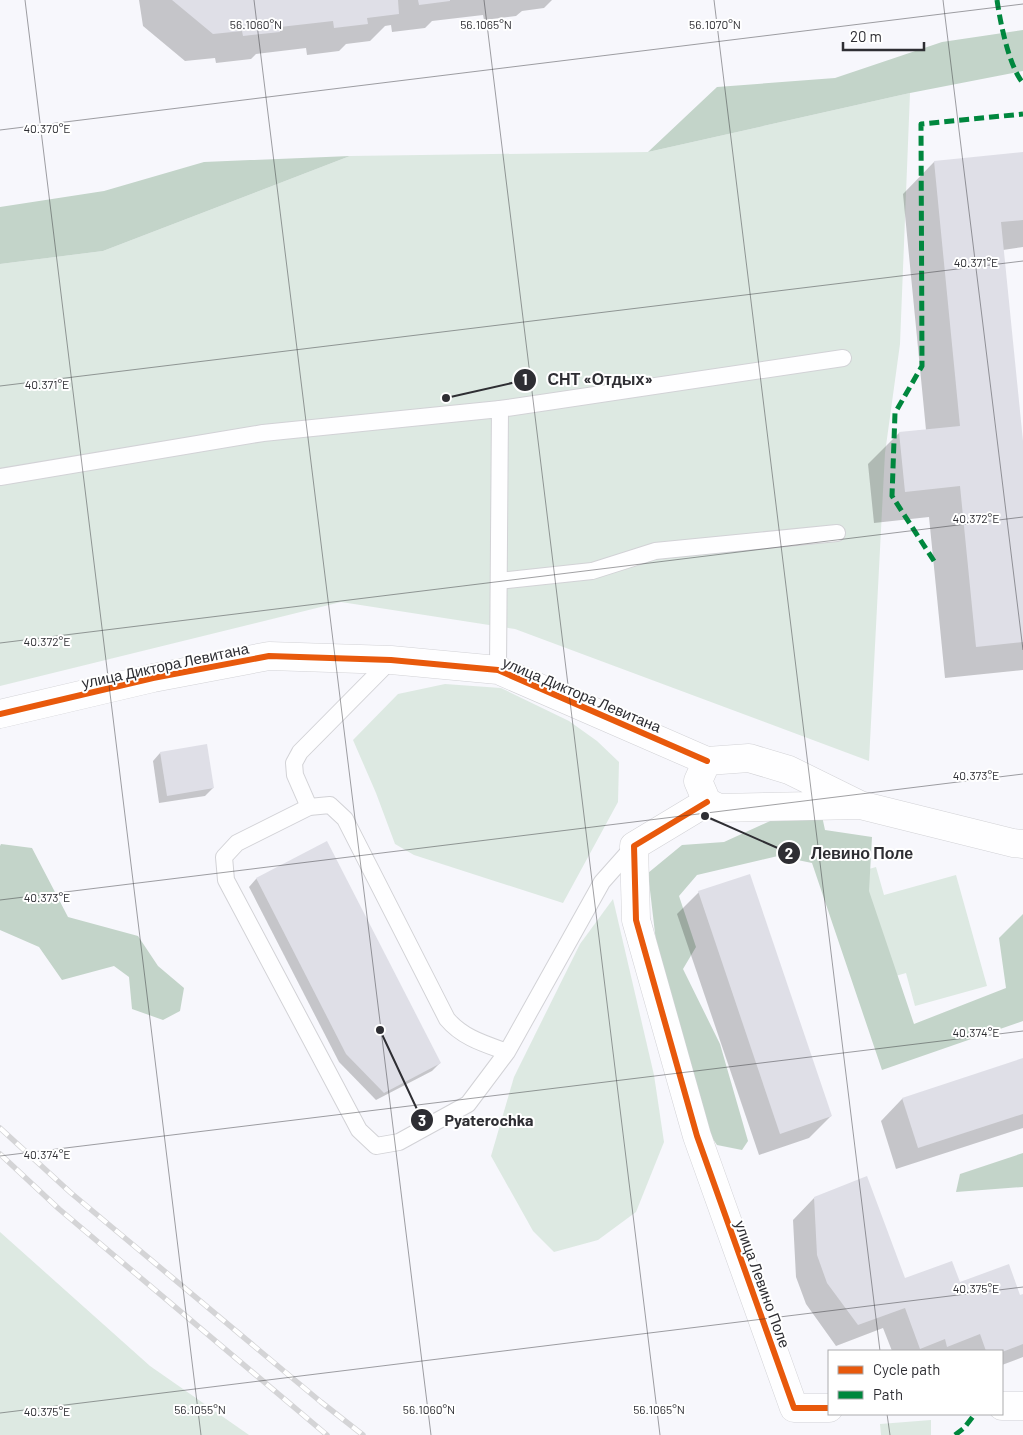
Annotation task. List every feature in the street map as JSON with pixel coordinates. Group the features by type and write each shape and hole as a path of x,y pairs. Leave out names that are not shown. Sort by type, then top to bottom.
{"street":[{"name":"улица Диктора Левитана","path":"0,714 153,678 269,656 392,660 498,670 707,761 749,758 789,770 860,805 1023,844"},
{"path":"634,846 707,802 698,781 707,761"},
{"name":"улица Диктора Левитана","path":"707,802 719,808 860,805"},
{"name":"улица Левино Поле","path":"634,846 636,920 697,1136 794,1408 828,1408"},
{"path":"1003,1406 1023,1406"}],"lane":[{"path":"0,478 263,433 500,409 844,358"},
{"path":"498,670 500,409"},
{"path":"499,581 592,571 655,551 837,533"},
{"path":"309,807 295,775 294,763 300,752 392,660"},
{"path":"507,1052 469,1037 456,1029 448,1019 345,819 330,806 309,807 237,843 224,857 226,880 359,1130 376,1146 399,1142 468,1104 507,1052 602,882 634,846"}],"shaded area":[{"path":"910,93 900,344 885,453 869,761 515,629 341,602 0,686 0,264 103,251 350,156 648,152"},
{"path":"445,684 501,688 569,721 597,741 619,762 618,802 563,903 414,855 395,844 353,740 398,694"},
{"path":"876,867 884,895 956,875 987,986 915,1006 906,973 864,985 834,879"},
{"path":"613,899 654,1075 664,1142 636,1212 598,1240 554,1252 533,1231 491,1156 514,1077 580,944"},
{"path":"0,1232 150,1366 249,1435 0,1435"},
{"path":"931,1420 931,1435 881,1435 880,1424"}],"green space":[{"path":"1023,30 1023,71 910,93 648,152 717,87 835,78 942,42"},
{"path":"350,156 103,251 0,264 0,207 104,191 204,162"},
{"path":"794,810 822,816 825,830 872,837 869,891 914,1024 1006,988 999,938 1023,914 1023,1021 882,1070 812,863 778,856 697,875 679,896 696,947 683,969 720,1044 748,1141 742,1150 717,1145 703,1124 660,976 648,873 682,845 724,842"},
{"path":"1,844 32,848 68,917 138,936 158,966 184,988 180,1011 163,1020 132,1009 129,977 114,966 62,980 39,947 0,930"},
{"path":"1023,1153 1023,1187 956,1192 960,1174"}],"building":[{"path":"172,0 398,0 399,14 367,18 368,24 334,28 333,21 280,27 280,32 243,36 242,31 213,34"},
{"path":"418,0 450,0 450,1 419,5"},
{"path":"1023,152 1023,220 1001,222 1023,441 1023,642 976,647 960,486 905,492 899,432 960,426 934,161"},
{"path":"207,744 214,788 167,796 160,752"},
{"path":"327,841 441,1063 384,1093 346,1054 256,878"},
{"path":"750,874 832,1116 780,1134 698,891"},
{"path":"1023,1058 1023,1114 918,1148 902,1098"},
{"path":"867,1176 905,1278 952,1261 960,1282 1009,1264 1020,1295 1023,1294 1023,1344 1003,1352 1003,1350 986,1350 980,1334 947,1347 945,1339 920,1349 905,1308 858,1325 827,1283 817,1255 814,1197"}],"railway":[{"path":"0,1128 71,1193 363,1435"},
{"path":"0,1154 59,1209 327,1435"}],"marked path":[{"path":"997,0 1009,55 1023,83"},
{"path":"934,561 892,496 895,413 922,366 921,124 1023,114"},
{"path":"955,1435 964,1428 974,1415"}],"cycle path":[{"path":"0,714 153,678 269,656 391,660 498,670 707,761"},
{"path":"707,802 634,846 636,920 697,1136 794,1408 828,1408"}],"place":[{"name":"СНТ «Отдых»","path":"446,398"},
{"name":"Левино Поле","path":"705,816"},
{"name":"Pyaterochka","path":"380,1030"}]}
